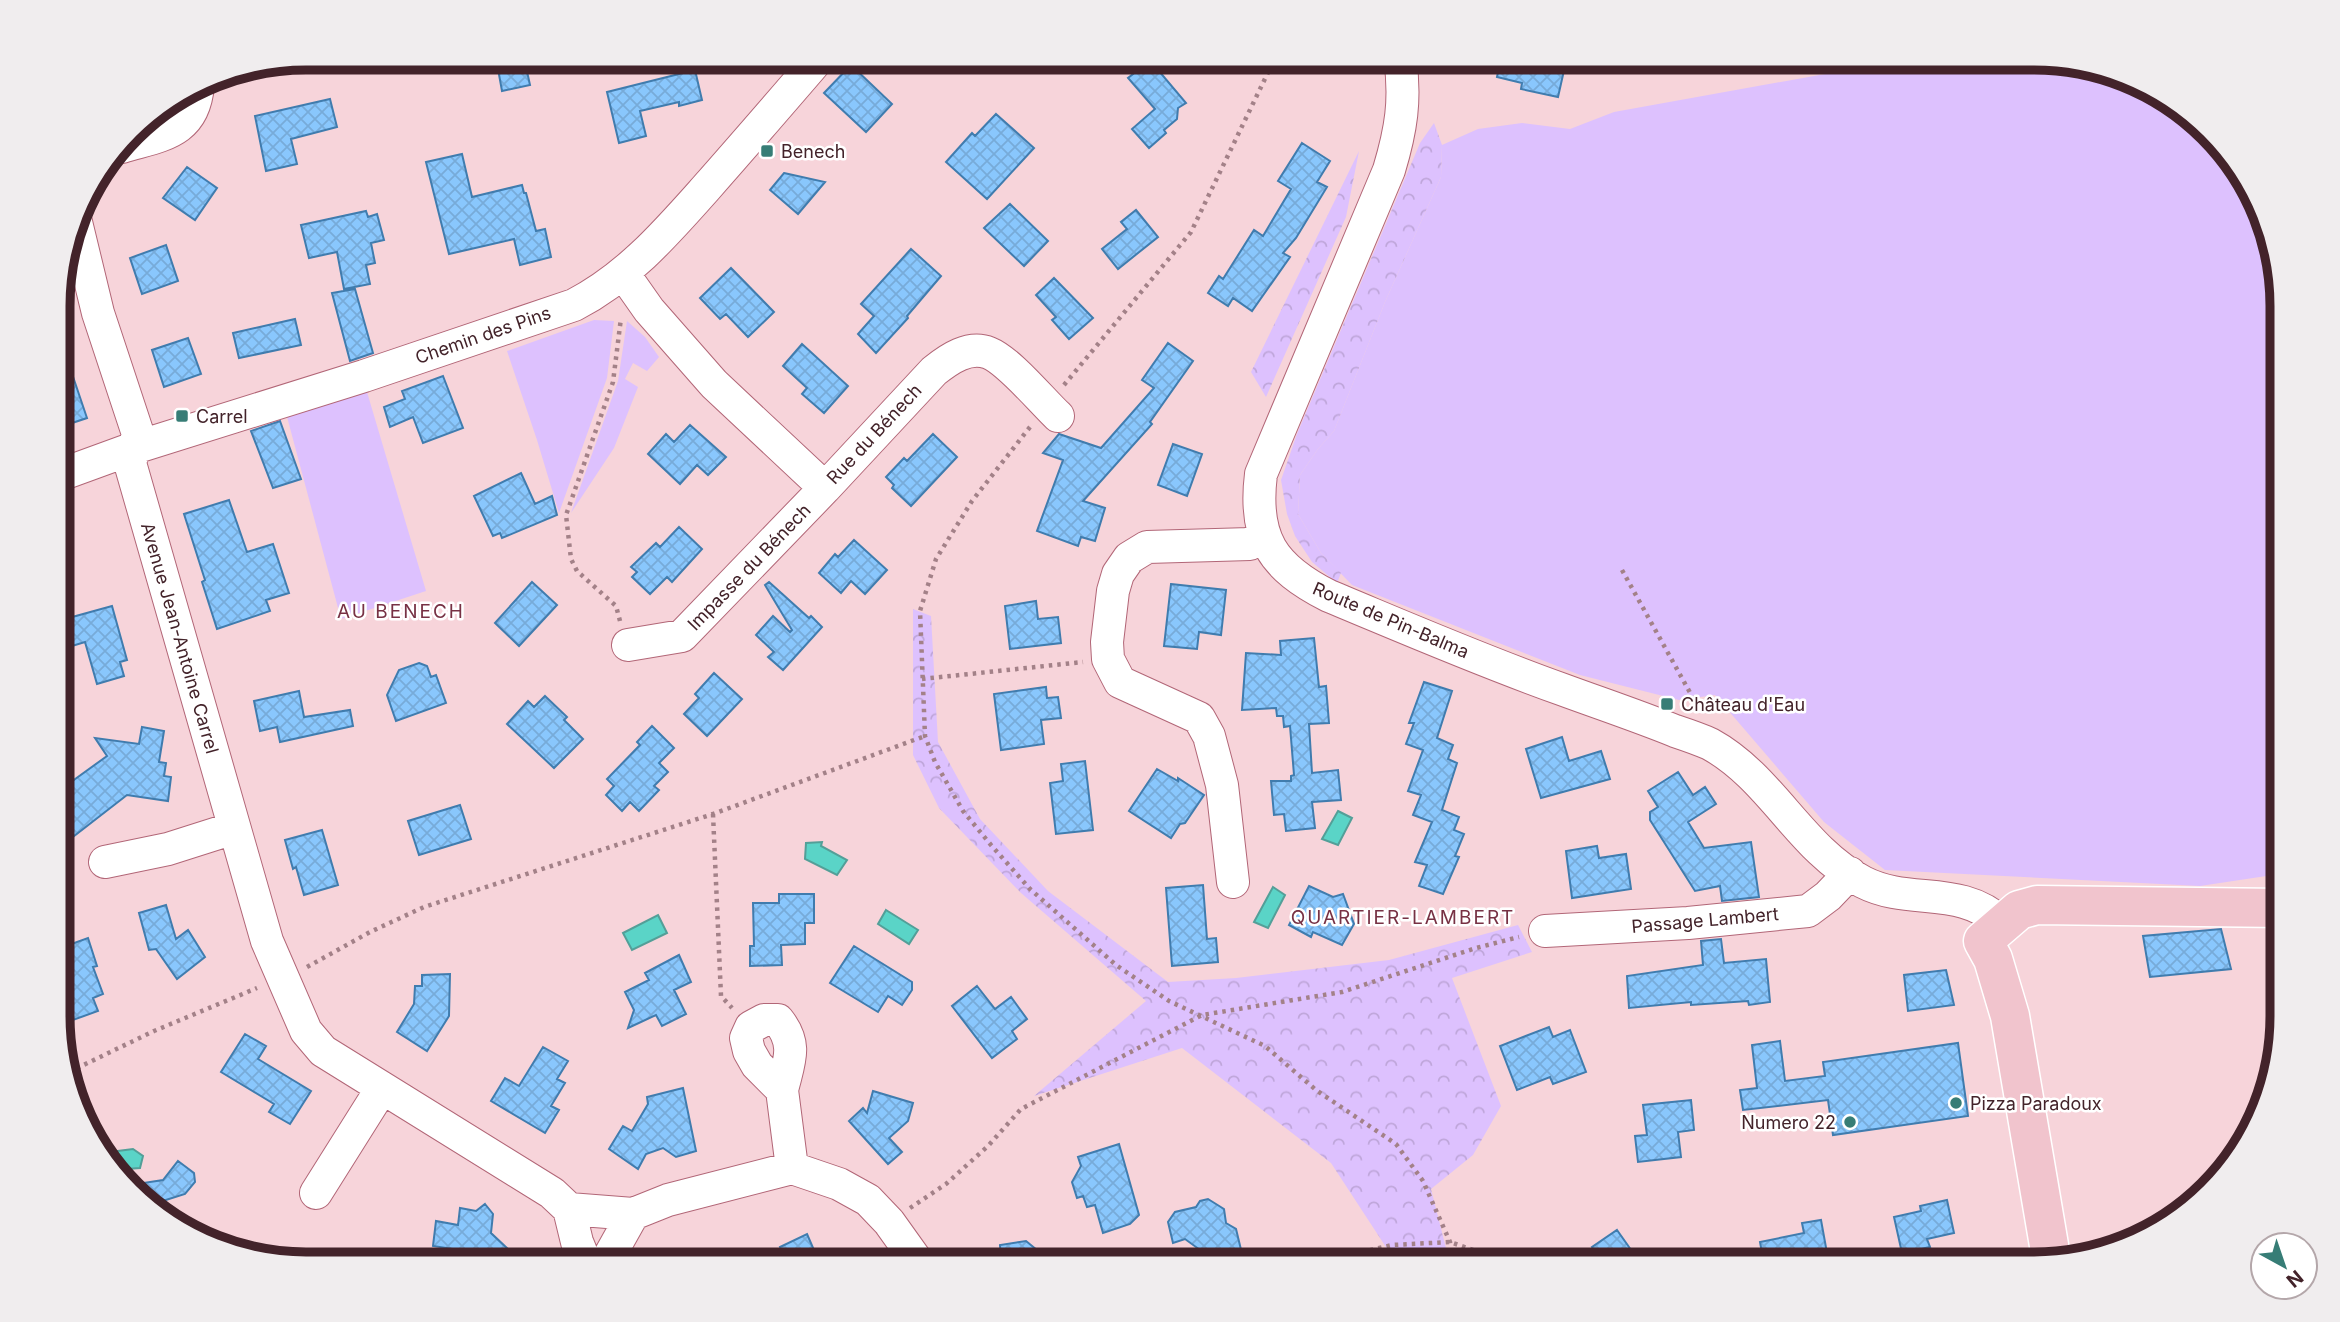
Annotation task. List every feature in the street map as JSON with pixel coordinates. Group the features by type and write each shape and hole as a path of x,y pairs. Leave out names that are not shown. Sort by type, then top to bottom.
{"main road":[{"path":"2050,1251 2010,1016 2014,977 2013,942 1993,932 2019,910 2037,905 2269,908"}],"street":[{"name":"Chemin des Pins","path":"70,471 134,448 364,376 574,305 598,293 674,224 809,70"},
{"name":"Route de Pin-Balma","path":"1401,70 1403,105 1400,133 1380,190 1261,474 1258,497 1260,519 1273,553 1289,572 1329,596 1479,658 1707,743 1740,764 1758,780 1790,820 1812,870 1825,886 1841,882 1872,886 1888,892 1964,900 1984,909 1993,932"},
{"path":"139,141 174,131 188,119 196,98"},
{"name":"Avenue Jean-Antoine Carrel","path":"80,239 98,313 138,434 130,463 234,828 267,941 306,1031 323,1051 552,1193 569,1209"},
{"name":"Rue du Bénech","path":"623,273 649,310 714,384 825,488 934,371 950,358 969,352 988,353 1006,365 1058,416"},
{"name":"Impasse du Bénech","path":"628,645 682,636 825,488"},
{"path":"1233,882 1222,785 1209,736 1199,718 1121,682 1108,659 1107,642 1113,591 1118,574 1129,558 1147,547 1250,544 1264,534"},
{"path":"104,862 168,849 234,828"},
{"name":"Passage Lambert","path":"1545,931 1688,923 1808,911 1841,882"},
{"path":"316,1193 382,1088"},
{"path":"782,1090 792,1168"},
{"path":"581,1252 569,1209 633,1214 668,1200 792,1168 839,1184 868,1200 889,1222 910,1252"},
{"path":"612,1252 633,1214"}],"path":[{"path":"1245,118 1269,70"},
{"path":"623,273 621,318 613,382 566,515 571,559 577,572 616,606 628,645"},
{"path":"1622,570 1693,698"},
{"path":"922,679 1108,659"},
{"path":"76,1068 154,1031 283,978 424,907 713,814 925,736 935,762 963,810 991,845 1030,889 1116,965 1169,1002 1265,1045 1316,1090 1396,1144 1423,1181 1450,1241 1451,1251"},
{"path":"713,814 721,996"},
{"path":"889,1222 946,1184 988,1146 1021,1110 1202,1015 1342,992 1476,948 1545,931"},
{"path":"1365,1251 1392,1245 1450,1241 1479,1251"}],"green space":[{"path":"1847,70 2064,72 2095,78 2152,102 2178,119 2201,139 2221,162 2252,216 2262,245 2268,276 2269,876 2200,886 1885,870 1824,822 1715,695 1679,700 1580,675 1352,585 1321,553 1298,514 1300,475 1334,431 1385,302 1441,177 1442,145 1478,129 1522,123 1570,129 1614,112"},
{"path":"1434,123 1442,145 1441,177 1385,302 1334,431 1300,475 1298,514 1321,553 1341,573 1337,583 1312,562 1295,536 1287,514 1281,480 1297,434 1420,143"},
{"path":"1359,151 1346,217 1266,397 1251,372"},
{"path":"594,320 614,321 607,378 559,513 507,351"},
{"path":"627,321 645,337 659,357 647,371 633,363 625,379 638,387 614,448 571,513 618,381"},
{"path":"367,392 426,591 341,619 286,413"},
{"path":"913,609 931,616 938,742 980,819 1048,891 1168,982 1236,978 1389,960 1518,925 1532,952 1452,978 1501,1106 1473,1155 1431,1189 1447,1251 1389,1251 1331,1163 1182,1048 1034,1096 1146,1001 1021,893 939,808 913,755"}],"water":[{"path":"1338,811 1352,818 1338,845 1322,839"},
{"path":"822,842 821,846 847,860 837,875 805,859 806,843"},
{"path":"1273,887 1285,895 1268,928 1254,922"},
{"path":"886,910 918,930 909,944 878,924"},
{"path":"658,915 667,933 632,950 623,933"},
{"path":"133,1149 143,1156 140,1168 127,1169 114,1152"}],"building":[{"path":"498,70 527,70 530,85 502,91"},
{"path":"695,70 702,100 640,111 646,136 619,143 607,92"},
{"path":"846,70 856,70 892,104 866,132 824,93"},
{"path":"1130,70 1158,70 1186,103 1178,108 1177,119 1164,130 1166,133 1149,148 1132,129 1155,109 1128,78 1133,74"},
{"path":"1498,70 1564,70 1558,97 1521,89 1522,83 1497,77"},
{"path":"330,99 337,127 291,139 297,164 266,171 255,116"},
{"path":"996,114 1034,148 987,199 946,162 972,133 975,136"},
{"path":"1302,143 1330,161 1317,182 1327,187 1296,238 1283,253 1290,257 1252,311 1233,298 1228,306 1208,293 1219,276 1223,279 1254,230 1263,236 1291,189 1278,181"},
{"path":"462,154 472,197 522,185 536,231 545,229 551,257 520,265 514,239 449,254 426,162"},
{"path":"187,167 217,188 195,220 163,198"},
{"path":"784,173 825,182 798,214 770,190"},
{"path":"1010,204 1048,241 1024,266 984,228"},
{"path":"1136,210 1158,237 1118,269 1102,249 1127,229 1121,222"},
{"path":"366,211 368,217 377,214 384,240 371,243 375,263 366,265 370,284 344,289 337,252 309,258 301,225"},
{"path":"166,245 178,281 142,294 130,258"},
{"path":"911,249 941,276 876,353 858,334 874,316 861,304"},
{"path":"731,268 774,312 748,337 726,314 720,319 700,298"},
{"path":"1054,278 1093,318 1069,339 1052,320 1056,317 1036,295"},
{"path":"355,289 373,353 350,361 332,293"},
{"path":"295,319 301,345 239,358 233,333"},
{"path":"188,338 201,374 164,387 152,350"},
{"path":"1168,343 1193,361 1150,422 1152,424 1083,501 1105,508 1095,541 1081,537 1078,546 1037,531 1063,460 1043,453 1059,434 1101,448 1154,388 1142,380"},
{"path":"802,344 848,386 824,413 802,394 807,388 783,366"},
{"path":"70,368 87,418 70,424"},
{"path":"443,376 463,428 423,443 413,417 390,427 384,407 405,399 402,391"},
{"path":"280,421 301,479 273,488 251,431"},
{"path":"690,425 726,457 708,475 697,465 680,484 648,454 666,434 674,442"},
{"path":"933,434 957,457 911,506 892,488 894,485 886,477 904,458 907,461"},
{"path":"1173,444 1202,454 1187,496 1158,485"},
{"path":"521,473 535,504 552,496 557,515 502,538 500,533 493,536 474,496"},
{"path":"229,500 247,552 273,544 289,593 266,600 270,611 217,629 184,514"},
{"path":"679,527 702,549 672,582 667,577 650,594 632,577 637,572 631,567 656,543 660,547"},
{"path":"854,540 887,570 865,594 851,581 841,593 819,573 835,554 838,557"},
{"path":"532,582 557,605 519,646 495,623"},
{"path":"769,582 822,627 783,670 768,657 774,652 756,635 773,616 790,632 792,630 765,585"},
{"path":"1171,584 1226,590 1221,635 1199,632 1197,649 1164,646"},
{"path":"1036,601 1038,619 1058,617 1061,643 1010,649 1005,606"},
{"path":"112,606 127,660 120,662 124,676 97,684 85,642 72,646 70,618"},
{"path":"1314,638 1319,687 1326,686 1329,723 1309,724 1312,773 1338,770 1341,800 1312,802 1315,828 1286,831 1284,814 1274,815 1271,781 1291,781 1291,776 1294,775 1290,726 1284,727 1283,716 1277,716 1276,708 1242,710 1246,653 1281,655 1280,641"},
{"path":"419,663 427,666 431,677 436,675 446,703 396,721 387,695 399,670"},
{"path":"714,673 742,699 707,736 684,714 699,698 695,694"},
{"path":"1424,682 1452,691 1437,738 1453,745 1448,759 1457,763 1442,810 1459,817 1454,830 1464,834 1455,856 1459,857 1443,894 1419,886 1427,865 1415,862 1432,822 1413,815 1421,795 1408,791 1423,750 1406,744 1414,723 1409,723"},
{"path":"1046,687 1047,698 1058,697 1061,718 1041,720 1044,744 1001,750 994,694"},
{"path":"299,691 304,717 350,710 353,726 280,742 277,727 260,731 254,701"},
{"path":"545,696 567,717 564,720 583,739 554,768 507,724 528,701 534,707"},
{"path":"652,726 674,748 659,763 668,772 654,786 659,790 639,811 630,802 622,811 606,795 614,786 607,779 640,745 637,742"},
{"path":"142,727 164,731 159,762 166,763 164,776 171,777 168,801 127,795 70,839 70,783 107,756 95,738 139,744"},
{"path":"1562,737 1569,761 1601,751 1610,779 1541,798 1526,749"},
{"path":"1085,761 1093,830 1056,834 1050,783 1063,781 1061,764"},
{"path":"1157,769 1178,781 1178,778 1204,795 1171,838 1129,811"},
{"path":"1678,772 1693,795 1705,787 1716,804 1688,822 1704,848 1751,842 1759,897 1722,901 1720,886 1695,891 1650,820 1650,812 1658,807 1648,791"},
{"path":"460,805 471,839 419,855 408,821"},
{"path":"322,830 338,885 304,895 285,840"},
{"path":"1597,846 1599,858 1626,854 1631,889 1572,898 1566,851"},
{"path":"1203,885 1207,939 1216,938 1218,962 1172,966 1166,888"},
{"path":"1309,886 1333,897 1343,894 1354,924 1342,945 1313,932 1311,937 1289,925"},
{"path":"779,894 814,894 814,923 805,923 805,944 781,945 782,965 750,966 750,946 754,946 753,903 779,903"},
{"path":"166,905 176,939 188,930 205,957 177,979 156,949 149,950 139,913"},
{"path":"2221,929 2231,969 2150,977 2143,936"},
{"path":"88,938 97,966 93,967 103,994 93,998 98,1011 70,1021 72,981 70,944"},
{"path":"1721,939 1724,963 1766,959 1770,1002 1749,1005 1748,1001 1691,1005 1691,1002 1629,1008 1627,976 1703,965 1701,941"},
{"path":"854,946 912,982 912,990 902,1005 888,996 878,1012 830,983"},
{"path":"679,955 691,982 674,990 686,1014 662,1026 656,1015 628,1028 634,1010 625,992 649,980 645,973"},
{"path":"1946,970 1954,1005 1908,1011 1904,975"},
{"path":"450,974 449,1016 427,1051 397,1032 414,1004 415,986 422,986 422,975"},
{"path":"977,986 995,1009 1011,997 1027,1019 1012,1031 1017,1039 992,1058 952,1006"},
{"path":"1549,1027 1553,1037 1570,1030 1586,1072 1553,1084 1550,1077 1517,1090 1500,1046"},
{"path":"245,1034 266,1046 258,1059 311,1091 290,1124 269,1112 274,1104 221,1072"},
{"path":"1780,1041 1785,1081 1825,1076 1823,1062 1958,1043 1968,1116 1833,1135 1828,1100 1743,1110 1740,1090 1757,1088 1752,1045"},
{"path":"543,1047 568,1061 557,1079 565,1083 551,1106 559,1110 545,1133 491,1101 505,1078 519,1086"},
{"path":"683,1088 696,1151 676,1157 663,1148 646,1154 638,1169 609,1149 623,1126 632,1131 648,1104 647,1097"},
{"path":"873,1091 913,1103 908,1121 889,1138 902,1152 888,1164 849,1121 863,1108 867,1113"},
{"path":"1691,1100 1694,1130 1678,1132 1681,1157 1638,1162 1635,1136 1647,1135 1643,1105"},
{"path":"1119,1144 1139,1215 1130,1224 1103,1233 1095,1205 1087,1207 1083,1196 1077,1198 1072,1182 1081,1166 1078,1157"},
{"path":"178,1161 194,1173 195,1182 185,1194 161,1202 143,1183 163,1180"},
{"path":"1208,1199 1224,1209 1226,1223 1236,1229 1241,1251 1202,1251 1185,1239 1173,1243 1168,1222 1175,1212 1196,1207 1200,1201"},
{"path":"1947,1200 1954,1233 1927,1239 1930,1247 1902,1251 1894,1217 1921,1211 1920,1206"},
{"path":"485,1204 493,1214 491,1233 511,1252 460,1252 433,1246 436,1221 458,1225 460,1208 476,1211"},
{"path":"1821,1220 1827,1251 1762,1251 1760,1242 1804,1233 1802,1223"},
{"path":"1617,1230 1632,1251 1595,1251 1592,1247"},
{"path":"807,1234 815,1252 782,1252 780,1247"},
{"path":"1026,1241 1039,1252 1000,1252 1000,1245"}],"place":[{"name":"Benech","path":"767,151"},
{"name":"Carrel","path":"182,416"},
{"name":"Château d'Eau","path":"1667,704"},
{"name":"Pizza Paradoux","path":"1956,1103"},
{"name":"Numero 22","path":"1850,1122"}],"district":[{"name":"AU BENECH","path":"401,611"},
{"name":"QUARTIER-LAMBERT","path":"1403,917"}]}
